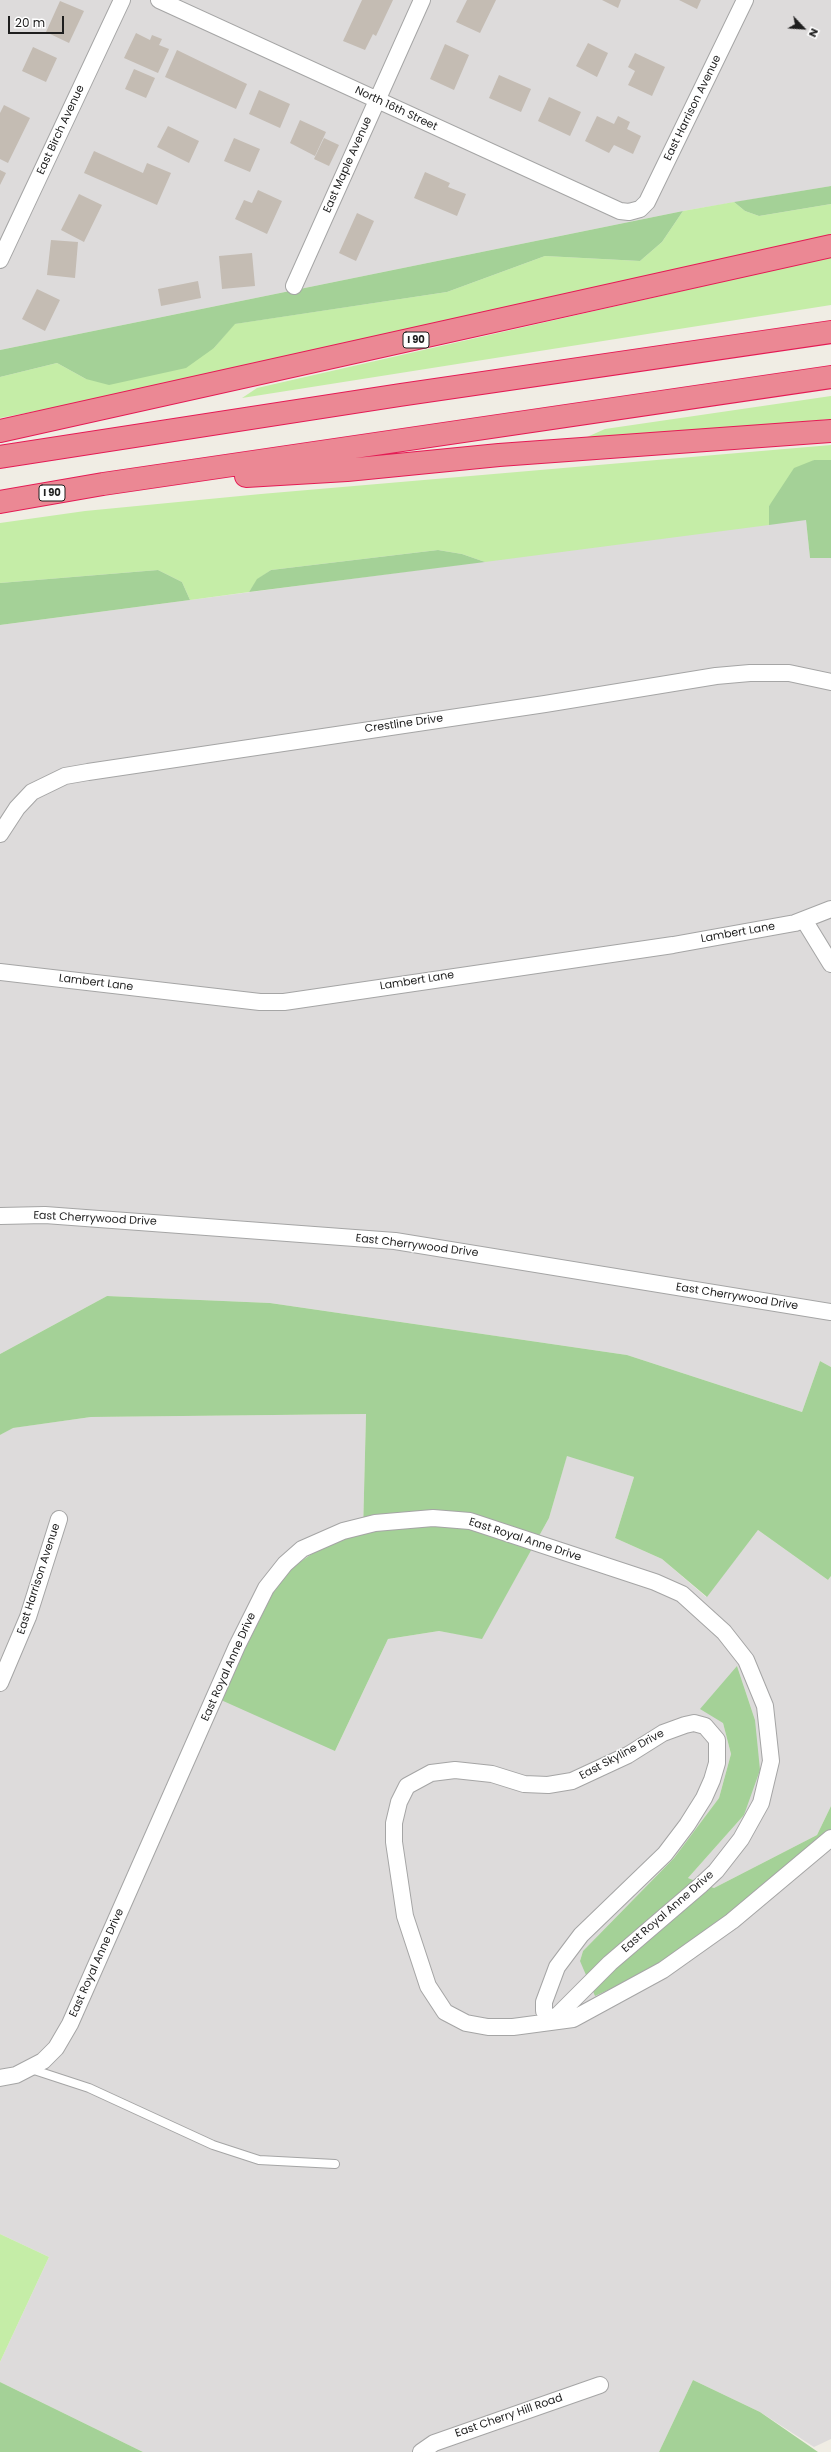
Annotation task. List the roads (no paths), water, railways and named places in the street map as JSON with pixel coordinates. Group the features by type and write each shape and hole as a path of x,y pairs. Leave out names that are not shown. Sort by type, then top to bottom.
{"highway":[{"name":"I 90","path":"0,431 831,246"},
{"path":"0,457 400,395 831,332"},
{"name":"I 90","path":"0,502 103,484 831,377"},
{"path":"103,484 348,470 499,455 831,431"}],"street":[{"name":"East Birch Avenue","path":"0,260 122,0"},
{"name":"North 16th Street","path":"159,0 620,211 635,211"},
{"name":"East Maple Avenue","path":"294,286 422,0"},
{"name":"East Harrison Avenue","path":"635,211 647,202 745,0"},
{"name":"Crestline Drive","path":"0,834 16,808 32,792 65,776 545,704 716,676 750,673 789,674 831,682"},
{"name":"Lambert Lane","path":"0,972 260,1002 284,1002 673,945 804,920 831,909"},
{"path":"804,920 831,964"},
{"name":"East Cherrywood Drive","path":"0,1216 46,1214 395,1241 831,1312"},
{"name":"East Royal Anne Drive","path":"0,2078 16,2076 43,2061 56,2048 70,2024 238,1646 266,1588 285,1564 302,1549 343,1531 375,1523 433,1518 470,1521 655,1582 682,1594 724,1632 746,1660 766,1706 771,1761 761,1803 741,1839 716,1871 600,1972 552,2021"},
{"name":"East Harrison Avenue","path":"0,1683 28,1617 59,1519"},
{"name":"East Skyline Drive","path":"552,2021 544,2011 544,2002 551,1981 568,1950 601,1914 665,1854 704,1798 717,1763 718,1748 712,1732 705,1726 694,1724 685,1725 663,1733 628,1754 572,1781 548,1785 524,1784 492,1774 456,1770 431,1773 407,1786 399,1802 394,1823 394,1842 405,1916 428,1986 445,2012 466,2023 488,2027 513,2027 552,2021 573,2020 663,1970 732,1921 831,1838"},
{"name":"East Cherry Hill Road","path":"421,2452 434,2442 600,2385"}],"lane":[{"path":"31,2069 89,2088 214,2145 259,2160 335,2164"}]}
